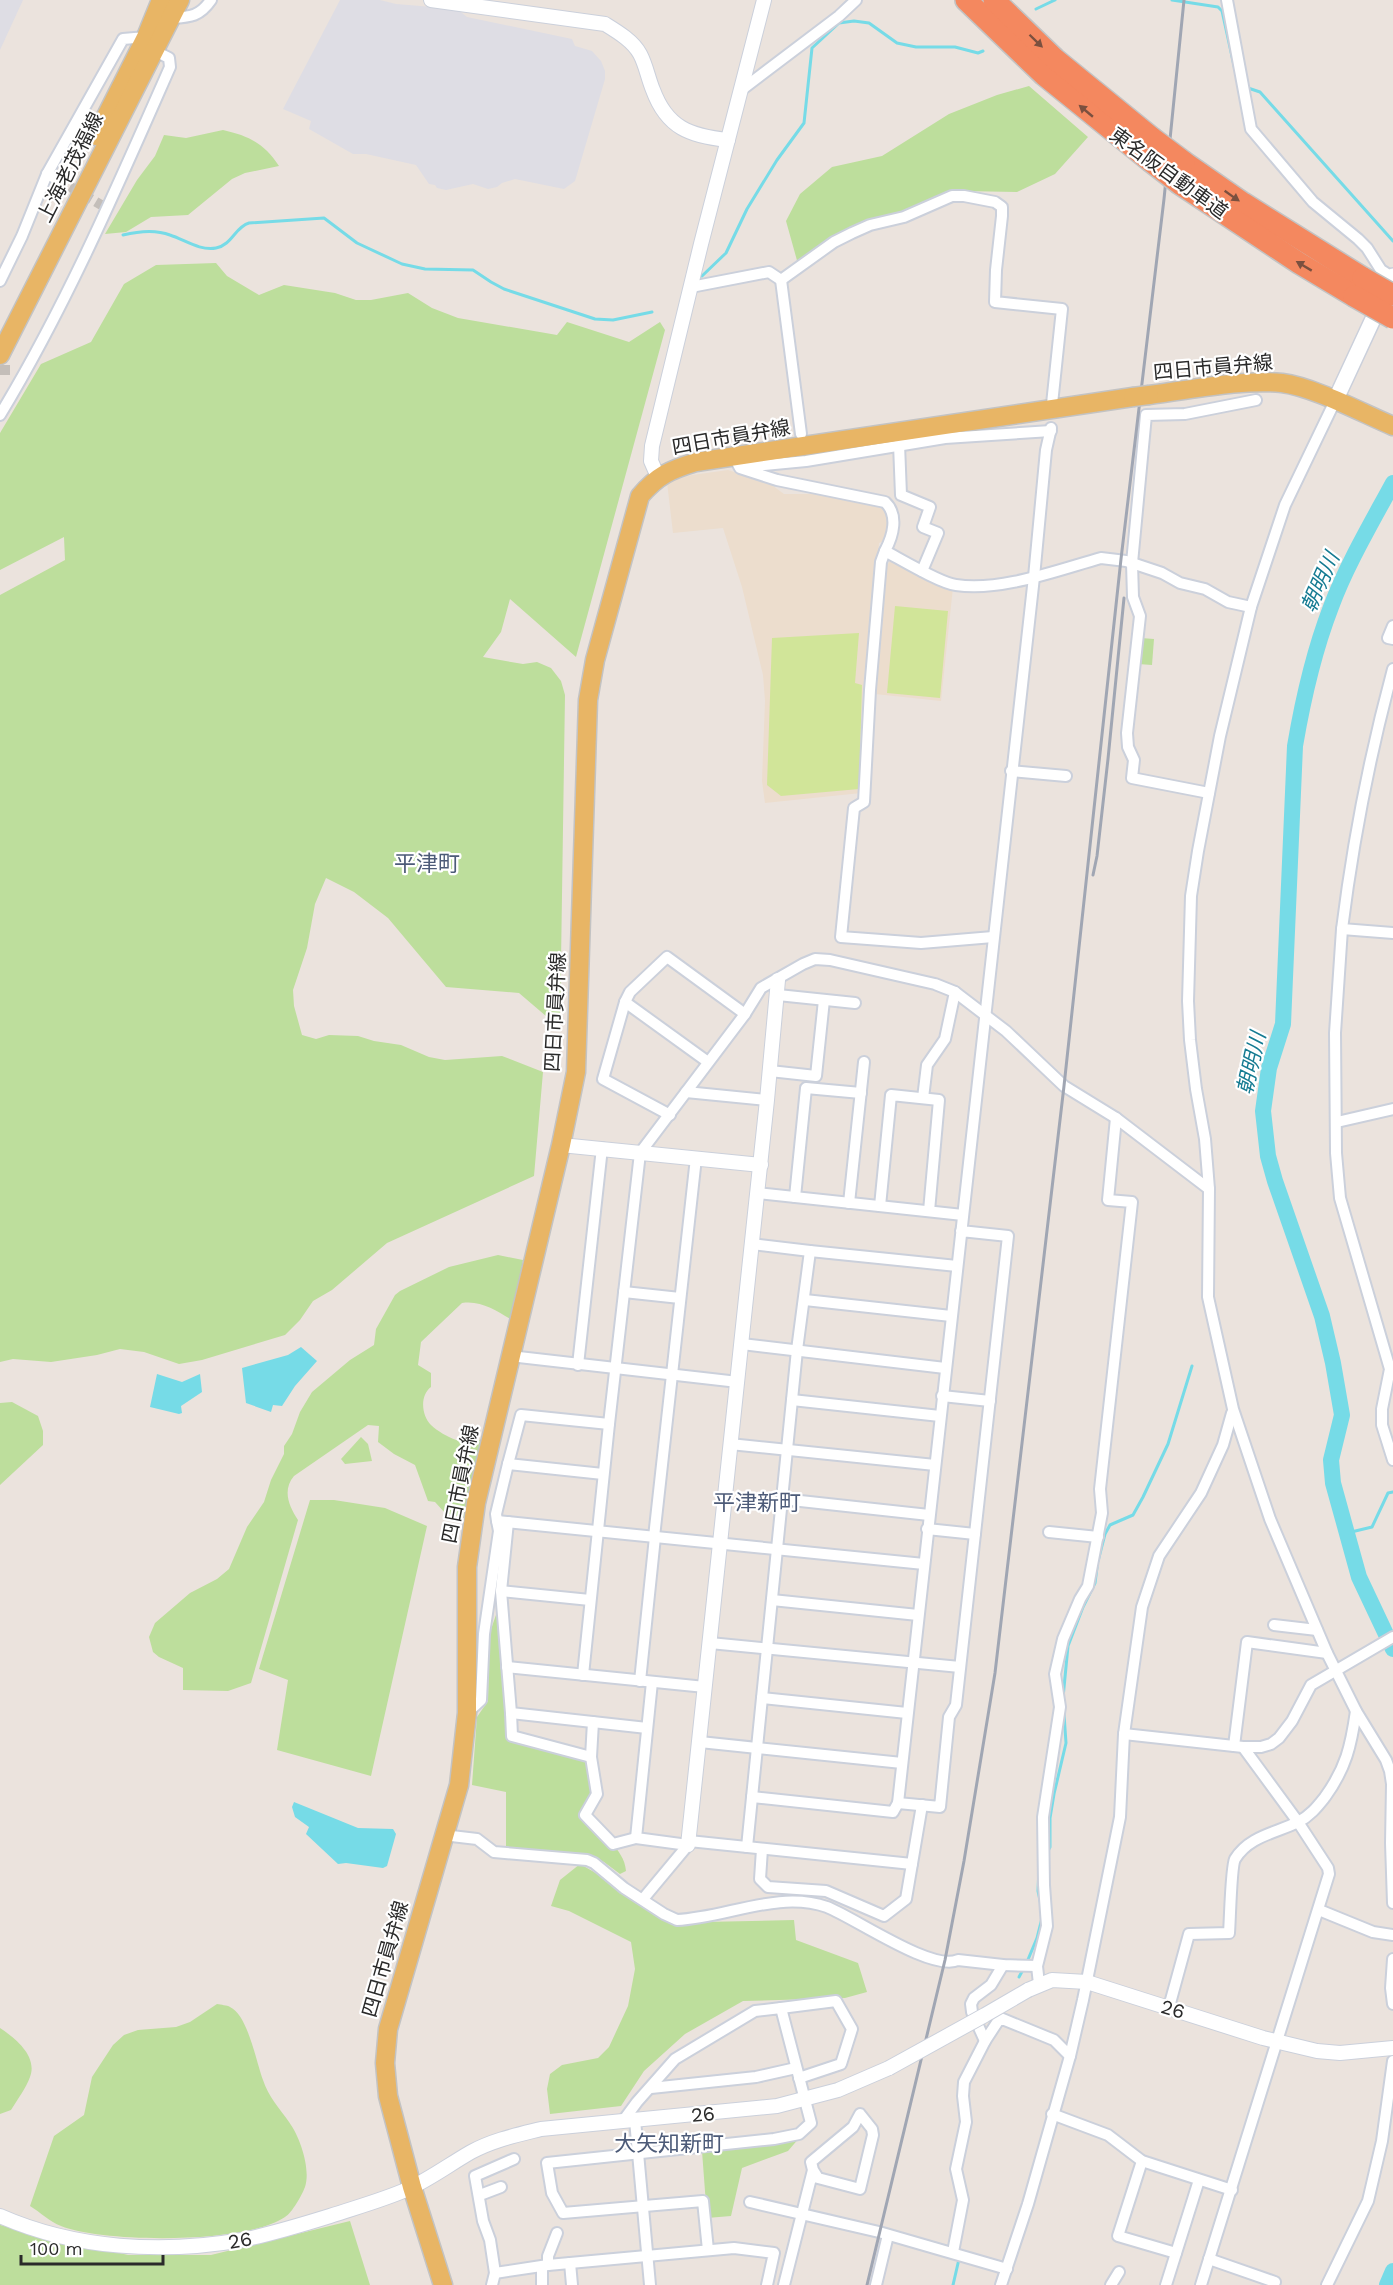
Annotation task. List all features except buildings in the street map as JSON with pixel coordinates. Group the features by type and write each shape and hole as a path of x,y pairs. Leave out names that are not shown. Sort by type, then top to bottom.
{"highway":[{"name":"東名阪自動車道","path":"966,0 1044,75 1180,184 1289,257 1359,287 1393,295"},
{"name":"東名阪自動車道","path":"994,0 1055,59 1152,138 1359,287 1393,318"}],"main road":[{"name":"上海老茂福線","path":"0,355 150,44 160,0"},
{"name":"上海老茂福線","path":"0,328 150,44 172,18 180,0"},
{"path":"1341,404 1393,277"},
{"name":"四日市員弁線","path":"443,2285 412,2187 388,2096 385,2063 388,2029 459,1785 467,1713 467,1567 476,1503 561,1145 576,1072 588,700 595,660 640,496 658,477 696,462 737,462 1141,396 1235,385 1282,383 1306,388 1393,426"}],"street":[{"path":"160,0 172,18 186,17 201,12 211,0"},
{"path":"431,0 471,2 605,24 626,38 640,54 653,92 666,116 685,132 728,140"},
{"path":"658,477 651,461 652,447 764,0"},
{"path":"740,91 840,16 856,0"},
{"path":"1227,0 1244,81 1251,129 1313,202 1358,238 1382,270 1393,277"},
{"path":"0,281 22,236 47,174 123,39 150,44 169,58 170,67 106,207 28,368 0,415"},
{"path":"47,174 57,179"},
{"path":"781,280 834,242 870,225 904,216 952,196 995,202 1002,207 995,302 1062,309 1052,404"},
{"path":"691,287 769,272 781,280 801,434"},
{"path":"14,370 28,368"},
{"path":"1209,793 1132,778 1134,760 1128,747 1127,733 1140,616 1133,597 1132,563 1146,415 1185,414 1256,400"},
{"path":"1341,404 1285,505 1251,607 1220,736 1191,896 1188,1001 1190,1040 1205,1139 1209,1189 1208,1297 1233,1410 1270,1519 1327,1653 1390,1771 1393,1903"},
{"path":"737,462 806,460 899,444 1051,430 1046,450 898,1803 893,1812 752,1797"},
{"path":"899,444 901,495 930,507 922,527 938,533 922,571"},
{"path":"737,462 777,480 885,502 891,508 892,537 881,562 870,690 864,802 854,808 842,937 921,943 993,937"},
{"path":"885,551 922,571 955,585 999,585 1101,558 1121,559 1162,573 1180,583 1204,589 1228,602 1251,607"},
{"path":"1393,626 1388,638 1393,639"},
{"path":"1393,669 1378,726 1351,862 1342,928 1335,1033 1336,1154 1340,1198 1390,1369 1382,1409 1382,1425 1393,1460"},
{"path":"1011,771 1066,776"},
{"path":"1342,928 1393,933"},
{"path":"670,1114 603,1079 625,1002 630,992 667,957 745,1014"},
{"path":"583,1674 603,1474 640,1153 745,1014 761,988 803,964 823,959 935,984 955,992 1006,1031 1064,1086 1116,1118 1209,1189"},
{"path":"643,1899 689,1843 761,1164 778,980"},
{"path":"922,1098 927,1065 945,1040 955,992"},
{"path":"778,994 855,1003"},
{"path":"770,1071 816,1076 824,1000"},
{"path":"625,1002 708,1062"},
{"path":"849,1203 864,1062"},
{"path":"795,1197 806,1088 861,1093"},
{"path":"686,1092 767,1100"},
{"path":"880,1206 891,1095 922,1098 939,1100 928,1211"},
{"path":"1337,1122 1393,1109"},
{"path":"1033,1987 1034,1966 1047,1926 1043,1817 1059,1724 1060,1707 1055,1674 1063,1639 1088,1586 1102,1513 1100,1489 1132,1202 1108,1200 1116,1118"},
{"path":"561,1145 761,1164"},
{"path":"578,1365 602,1149"},
{"path":"636,1838 647,1728 646,1681 654,1537 696,1158"},
{"path":"757,1193 963,1215"},
{"path":"898,1803 940,1807 949,1717 956,1706 990,1401 1008,1236 961,1231"},
{"path":"752,1244 957,1266"},
{"path":"747,1847 797,1350 810,1251"},
{"path":"624,1292 680,1298"},
{"path":"805,1300 951,1316"},
{"path":"742,1344 945,1368"},
{"path":"510,1356 738,1382"},
{"path":"942,1396 990,1401"},
{"path":"792,1400 940,1416"},
{"path":"1001,2285 1028,2204 1070,2056 1087,1982 1120,1817 1124,1734 1142,1607 1159,1556 1201,1493 1223,1445 1233,1410"},
{"path":"609,1424 520,1415 496,1514 503,1521 924,1564"},
{"path":"730,1444 935,1465"},
{"path":"508,1464 603,1474"},
{"path":"782,1499 929,1515"},
{"path":"467,1713 481,1700 484,1634 499,1531 503,1521"},
{"path":"503,1521 501,1591 512,1736 591,1756"},
{"path":"927,1529 975,1534"},
{"path":"1049,1532 1098,1537"},
{"path":"501,1591 591,1600"},
{"path":"772,1600 918,1615"},
{"path":"1274,1624 1317,1630"},
{"path":"1124,1734 1238,1746 1261,1747 1271,1744 1279,1738 1292,1721 1311,1685 1393,1637"},
{"path":"1201,2285 1329,1874 1328,1868 1298,1822 1238,1746 1246,1642 1327,1653"},
{"path":"710,1643 960,1667"},
{"path":"507,1667 705,1687"},
{"path":"762,1698 907,1713"},
{"path":"1168,2007 1189,1934 1229,1933 1234,1860 1254,1840 1298,1822 1311,1814 1336,1782 1346,1763 1356,1711"},
{"path":"511,1713 647,1728"},
{"path":"593,1722 591,1756 597,1794 585,1815 613,1844 636,1838 912,1864"},
{"path":"700,1742 902,1763"},
{"path":"762,1849 760,1879 768,1887 826,1891 885,1916 906,1899 922,1805"},
{"path":"443,1835 477,1839 494,1852 586,1860 605,1871 624,1888 677,1920 773,1903 816,1905 837,1911 927,1958 1034,1966"},
{"path":"1319,1910 1373,1932 1393,1935"},
{"path":"1393,1959 1391,1988 1393,2004"},
{"path":"985,2041 972,2012 971,2004 974,1998 992,1986 1004,1965"},
{"name":"26","path":"0,2216 52,2234 102,2243 168,2247 201,2246 280,2231 389,2197 412,2187 474,2151 512,2136 540,2130 746,2110 838,2090 889,2068 1033,1987 1065,1979 1087,1982 1276,2042 1317,2051 1340,2053 1393,2048"},
{"path":"650,2285 638,2152 629,2121 651,2088 675,2059 755,2011 836,2001 852,2029 841,2064 798,2073 651,2088"},
{"path":"708,2250 703,2201 563,2213 552,2193 547,2163 753,2142 799,2134 811,2123 781,2008"},
{"path":"953,2252 963,2200 956,2169 966,2122 964,2082 985,2041 1000,2018 1054,2040 1070,2056"},
{"path":"1327,2285 1368,2201 1383,2141 1393,2061"},
{"path":"1052,2114 1108,2135 1142,2161 1232,2190"},
{"path":"784,2285 813,2170 811,2162 853,2127 860,2115 872,2129 873,2135 860,2189 818,2178 813,2170"},
{"path":"492,2285 495,2273 490,2240 483,2221 475,2176 514,2159"},
{"path":"1142,2161 1118,2236 1176,2253"},
{"path":"1166,2285 1199,2180"},
{"path":"480,2195 501,2187"},
{"path":"750,2202 888,2235 1007,2269"},
{"path":"542,2285 545,2266 557,2233"},
{"path":"876,2285 888,2235"},
{"path":"495,2273 570,2263 734,2248 774,2253 767,2285"},
{"path":"1209,2259 1275,2282"},
{"path":"570,2263 572,2285"},
{"path":"1111,2285 1119,2272"}],"shaded area":[{"path":"0,0 23,0 0,50"},
{"path":"340,0 380,0 396,4 457,9 467,17 572,39 575,46 592,51 601,61 605,79 575,181 564,189 515,179 488,189 473,184 446,190 437,188 429,184 416,165 366,154 353,154 309,129 311,121 283,109"},
{"path":"728,470 769,483 784,494 824,494 884,504 888,512 889,536 879,543 864,715 861,793 765,803 762,781 765,701 763,675 742,587 723,528 673,533 667,482 692,475"},
{"path":"891,560 953,587 941,701 875,694 887,565"}],"green space":[{"path":"1029,86 1088,137 1055,174 1017,192 962,191 843,240 798,264 786,221 800,194 832,167 882,156 949,114 997,95"},
{"path":"223,130 241,135 262,146 279,166 245,173 232,179 188,215 151,217 126,232 105,234 137,180 155,156 164,135 186,138"},
{"path":"216,263 227,276 259,295 284,285 335,293 356,300 371,300 408,293 432,308 458,318 557,335 567,322 629,342 660,322 665,330 576,657 510,599 501,632 483,657 523,664 537,662 551,668 561,681 565,695 560,1028 519,993 446,987 388,918 354,892 326,878 315,904 307,948 293,990 294,1006 302,1035 316,1039 329,1035 358,1036 401,1045 429,1057 445,1060 502,1056 543,1072 534,1176 387,1243 332,1290 313,1301 300,1320 285,1335 202,1360 179,1364 144,1352 120,1349 51,1362 13,1359 0,1362 0,595 65,560 64,537 0,570 0,433 41,364 91,342 124,284 156,265"},
{"path":"895,606 948,611 940,698 887,693"},
{"path":"859,633 855,683 862,685 859,789 781,796 767,785 772,638"},
{"path":"1141,638 1154,639 1152,665 1138,664"},
{"path":"498,1255 523,1260 512,1320 482,1305 462,1303 421,1342 418,1365 431,1373 431,1387 425,1395 423,1405 425,1416 431,1425 443,1434 459,1441 485,1439 467,1518 445,1513 435,1502 428,1501 415,1465 378,1442 379,1426 368,1425 290,1481 288,1498 298,1520 251,1683 228,1691 183,1690 183,1668 153,1652 149,1637 155,1623 190,1593 217,1579 229,1569 247,1527 264,1502 271,1480 284,1454 284,1446 312,1392 350,1360 374,1345 376,1329 395,1295 400,1291 449,1267"},
{"path":"12,1402 38,1416 43,1431 43,1445 0,1485 0,1403"},
{"path":"361,1437 368,1444 372,1461 345,1464 341,1459"},
{"path":"310,1500 334,1500 385,1508 427,1526 371,1776 277,1750 288,1680 259,1669"},
{"path":"497,1612 511,1736 590,1757 591,1793 580,1816 609,1840 621,1855 626,1871 620,1874 604,1862 585,1854 506,1847 506,1792 472,1785 477,1717 488,1701 489,1635"},
{"path":"580,1864 673,1917 703,1922 794,1920 796,1940 858,1963 867,1992 845,1998 743,2001 685,2034 644,2071 621,2106 550,2114 547,2089 550,2074 562,2065 598,2058 609,2047 628,2006 635,1969 631,1942 569,1911 551,1906 560,1880"},
{"path":"217,2004 230,2007 242,2019 265,2086 293,2128 300,2144 307,2171 306,2180 302,2194 291,2212 266,2226 240,2232 208,2236 140,2238 81,2232 53,2222 30,2206 54,2136 84,2115 92,2077 113,2045 124,2035 138,2030 176,2027 190,2022"},
{"path":"0,2028 24,2048 32,2069 26,2085 11,2110 0,2114"},
{"path":"800,2137 788,2151 742,2168 731,2216 707,2218 702,2151"},
{"path":"350,2221 370,2285 0,2285 0,2225 128,2255 211,2255"}],"water":[{"path":"301,1347 317,1361 295,1386 282,1406 273,1405 271,1412 246,1403 242,1368 288,1355"},
{"path":"157,1374 182,1382 200,1374 202,1392 181,1406 182,1413 179,1414 150,1407"},
{"path":"294,1802 358,1828 393,1829 396,1834 387,1866 383,1868 338,1864 306,1834 309,1827 295,1817 292,1807"}],"waterway":[{"path":"1036,9 1055,0"},
{"path":"1172,0 1218,7 1222,11 1235,70"},
{"path":"702,276 726,253 747,209 777,160 804,123 812,48 839,23 854,21 869,23 897,43 916,47 955,47 978,53 983,51"},
{"path":"1248,88 1260,92 1393,241"},
{"path":"123,235 153,231 210,249 226,243 240,228 249,223 324,218 357,243 402,264 425,269 473,270 504,289 595,319 613,320 652,312"},
{"name":"朝明川","path":"1393,483 1337,592 1319,641 1302,711 1295,746 1283,1024 1269,1068 1263,1111 1268,1156 1322,1316 1333,1363 1342,1415 1331,1460 1333,1483 1359,1577 1393,1649"},
{"path":"1098,1561 1105,1534 1110,1525 1133,1515 1143,1497 1168,1444 1192,1366"},
{"path":"1347,1533 1372,1527 1388,1493 1393,1492"},
{"path":"1063,1698 1068,1646 1095,1583 1097,1567"},
{"path":"1048,1851 1050,1818 1066,1743 1064,1714"},
{"path":"1039,1867 1038,1891 1041,1905"},
{"path":"1027,1962 1042,1918"},
{"path":"1019,1977 1024,1968"},
{"path":"953,2285 959,2259"},
{"name":"朝明川","path":"1387,2285 1393,2271"}],"tunnel":[{"path":"57,179 103,206"},
{"path":"0,370 14,370"}],"railway":[{"path":"867,2285 945,1960 995,1673 1064,1086 1121,559 1164,199 1184,0"},
{"path":"1093,875 1108,759 1124,598"}],"district":[{"name":"平津町","path":"427,863"},
{"name":"平津新町","path":"757,1502"},
{"name":"大矢知新町","path":"669,2143"}]}
